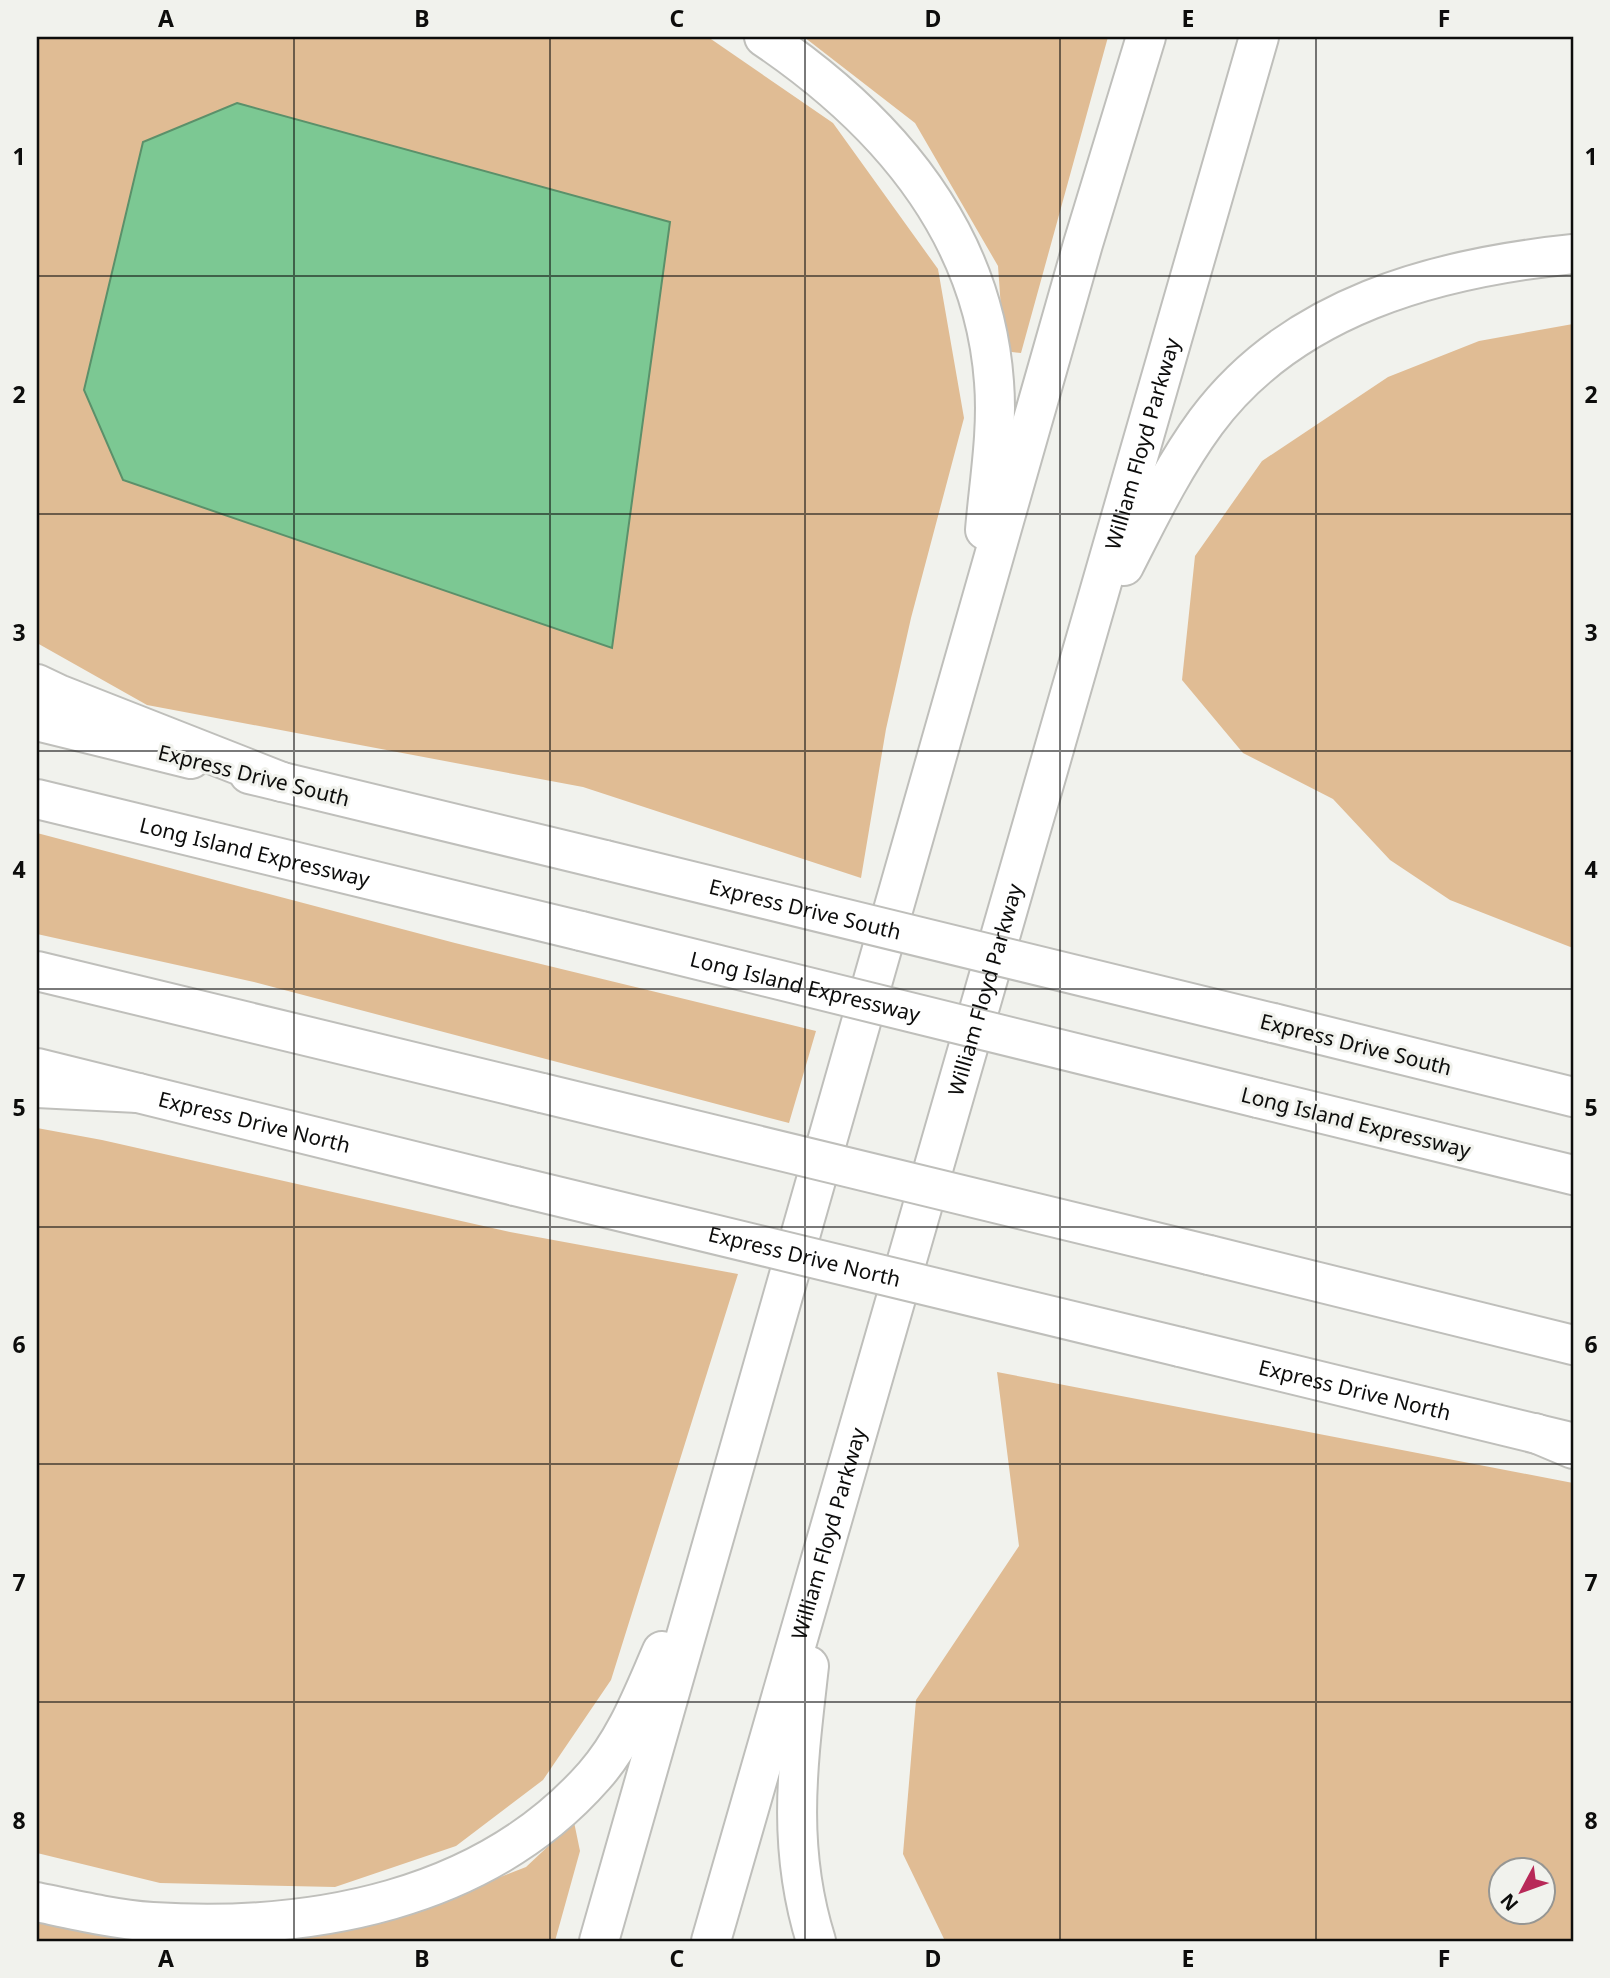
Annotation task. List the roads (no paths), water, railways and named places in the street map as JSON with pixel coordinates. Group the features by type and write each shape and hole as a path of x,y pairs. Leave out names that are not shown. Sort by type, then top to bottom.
{"main road":[{"path":"764,37 796,59 880,134 943,215 963,256 989,338 994,383 995,420 976,624"},
{"path":"599,1941 1083,244 1146,37"},
{"name":"William Floyd Parkway","path":"711,1941 1259,37"},
{"path":"1085,640 1185,453 1207,421 1258,366 1286,344 1320,324 1367,300 1420,281 1487,266 1573,254"},
{"path":"37,684 282,782"},
{"name":"Express Drive South","path":"37,721 1573,1097"},
{"name":"Long Island Expressway","path":"37,799 581,930 1573,1175"},
{"path":"37,971 1573,1345"},
{"name":"Express Drive North","path":"37,1068 1573,1443"},
{"path":"37,1088 138,1093"},
{"path":"1535,1433 1573,1449"},
{"path":"37,1902 91,1914 150,1922 270,1922 374,1906 463,1875 499,1855 534,1832 567,1804 596,1775 618,1745 635,1713 721,1516"},
{"path":"816,1941 800,1874 796,1790 821,1557"}]}
